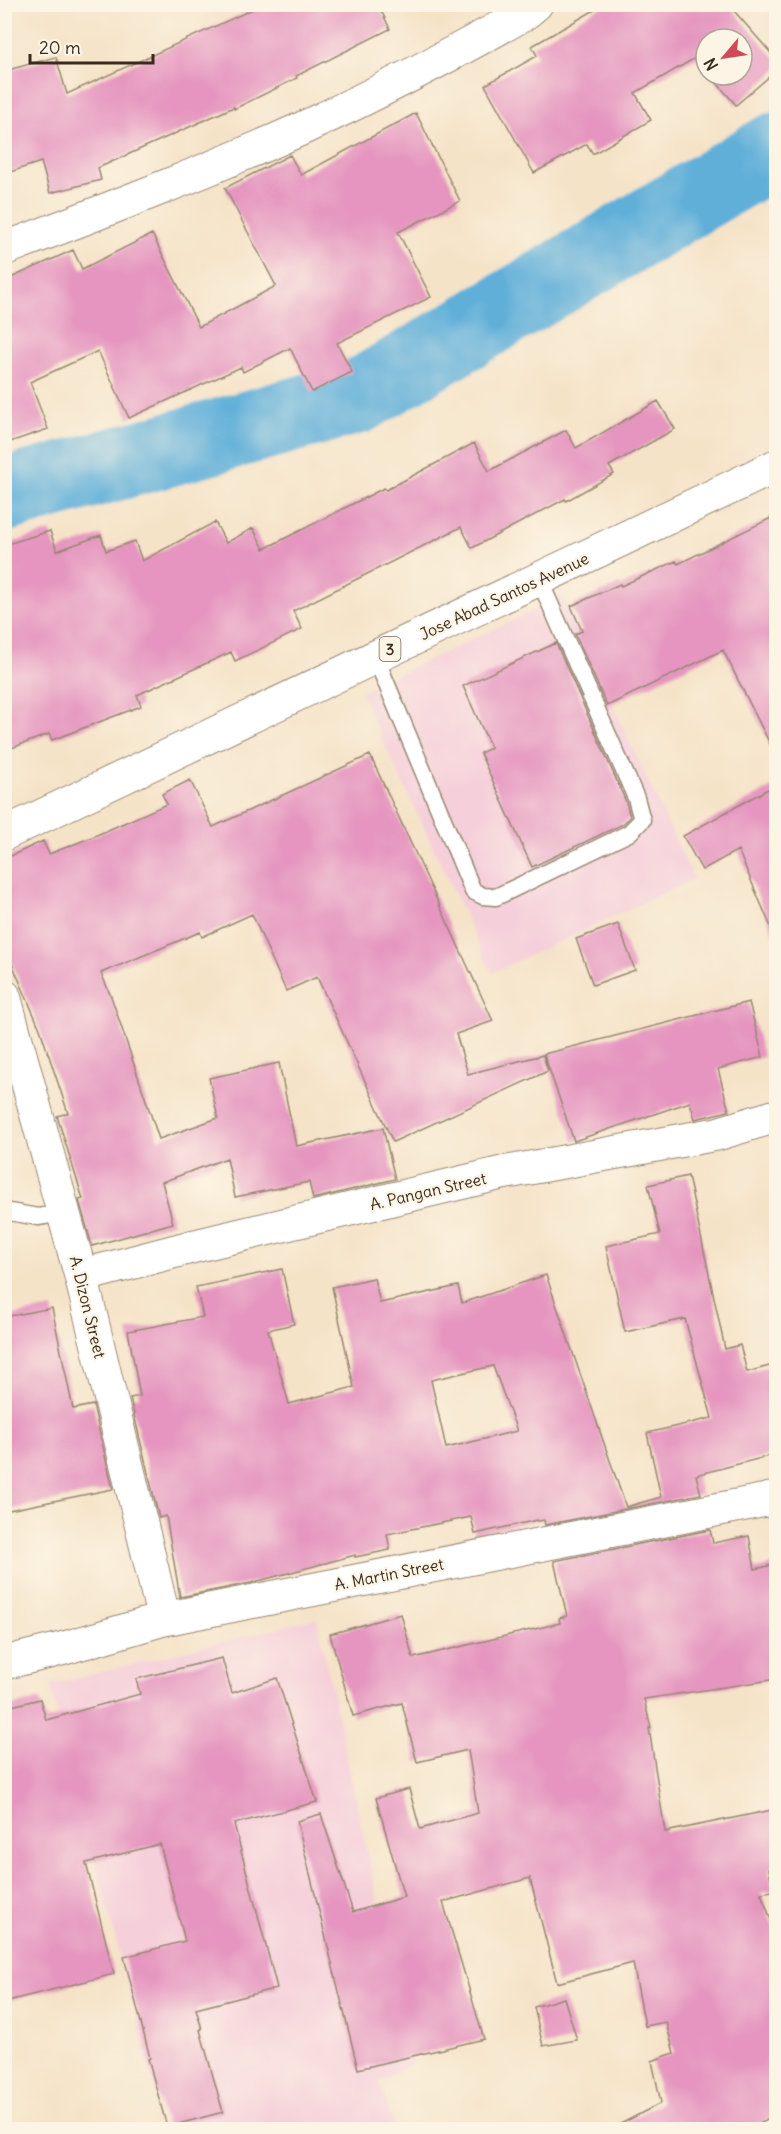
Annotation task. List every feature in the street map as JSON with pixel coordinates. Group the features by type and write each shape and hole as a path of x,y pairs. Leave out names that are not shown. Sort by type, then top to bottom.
{"main road":[{"path":"4,249 174,183 302,128 434,64 524,14 537,4"},
{"name":"Jose Abad Santos Avenue","path":"4,834 777,466"},
{"name":"A. Dizon Street","path":"4,996 81,1276 164,1619"},
{"name":"A. Pangan Street","path":"81,1276 195,1246 502,1173 717,1134 777,1116"},
{"name":"A. Martin Street","path":"4,1663 164,1619 777,1498"}],"lane":[{"path":"375,656 473,891 483,896 496,897 630,833 642,820 636,798 539,579"},
{"path":"4,1211 38,1217 63,1213"}],"shaded area":[{"path":"562,597 694,879 492,973 360,692"},
{"path":"317,1618 412,2064 379,2082 395,2129 165,2129 50,1685"}],"building":[{"path":"264,4 378,4 390,29 234,109 234,107 98,168 101,180 50,193 41,162 4,174 4,71 56,57 67,94"},
{"path":"605,4 728,4 748,27 694,27 694,59 635,93 651,120 593,154 587,144 534,173 485,85 537,56 532,46"},
{"path":"754,34 777,60 777,70 736,105 720,87 754,87"},
{"path":"416,113 460,201 398,232 431,297 337,343 352,372 312,392 290,348 243,372 241,367 129,418 98,351 30,382 48,429 4,444 4,281 73,250 82,269 152,234 199,327 276,286 225,188 290,155 301,175"},
{"path":"658,401 675,429 609,466 614,474 566,501 565,499 472,548 461,527 293,611 302,629 235,661 231,652 137,695 141,706 52,740 49,734 4,751 4,545 50,531 57,551 101,535 106,551 135,541 142,561 215,522 226,543 253,528 264,549 384,488 386,490 474,443 489,471 566,430 576,448"},
{"path":"777,515 777,758 723,650 607,706 575,634 582,631 571,606 676,561 678,564"},
{"path":"556,643 626,802 630,817 623,824 532,867 480,753 491,748 463,686"},
{"path":"370,755 493,1021 456,1034 468,1074 543,1055 548,1071 393,1142 317,977 286,991 252,914 202,937 200,932 101,973 112,999 159,1139 218,1118 209,1078 279,1063 296,1146 383,1128 395,1179 313,1199 309,1182 235,1197 227,1158 162,1182 173,1223 92,1246 79,1200 83,1199 57,1116 68,1113 40,1029 4,945 4,859 43,841 49,854 90,838 167,804 162,794 190,780 213,827"},
{"path":"777,784 776,939 738,850 702,870 683,836"},
{"path":"618,924 635,970 593,985 576,939"},
{"path":"749,1002 763,1057 718,1069 729,1111 695,1119 690,1102 574,1141 544,1054"},
{"path":"688,1176 725,1349 740,1345 747,1372 777,1364 777,1454 696,1475 701,1494 545,1525 544,1520 537,1520 475,1534 471,1517 387,1534 390,1550 355,1557 355,1555 251,1583 180,1597 166,1516 159,1518 130,1398 140,1396 128,1331 203,1317 196,1287 282,1269 294,1324 268,1330 289,1404 354,1387 332,1287 374,1278 380,1303 458,1286 462,1303 546,1275 626,1507 661,1497 647,1433 712,1418 685,1319 625,1332 606,1246 660,1234 648,1185","holes":["493,1366 517,1431 446,1448 431,1380"]},
{"path":"52,1308 73,1409 93,1405 113,1489 4,1511 4,1317"},
{"path":"710,1530 713,1543 749,1536 755,1569 777,1564 777,1679 644,1699 651,1728 649,1728 665,1832 777,1809 777,1868 769,1869 773,1891 761,1893 777,1936 777,2114 749,2130 609,2130 661,2103 652,2061 674,2053 666,2022 645,2026 633,1963 557,1983 530,1878 443,1902 484,2039 358,2069 297,1821 321,1814 353,1912 404,1897 376,1798 409,1789 420,1829 478,1813 468,1750 417,1762 402,1703 353,1716 330,1634 401,1614 413,1658 560,1623 559,1618 567,1616 554,1561"},
{"path":"222,1658 232,1693 277,1678 317,1802 234,1824 277,1988 196,2009 223,2112 167,2127 124,1957 185,1941 160,1844 86,1863 114,1974 4,2002 4,1708 40,1699 46,1720 140,1694 136,1679"},
{"path":"564,1998 577,2040 543,2046 534,2007"}],"waterway":[{"path":"4,495 358,397 776,149"}]}
